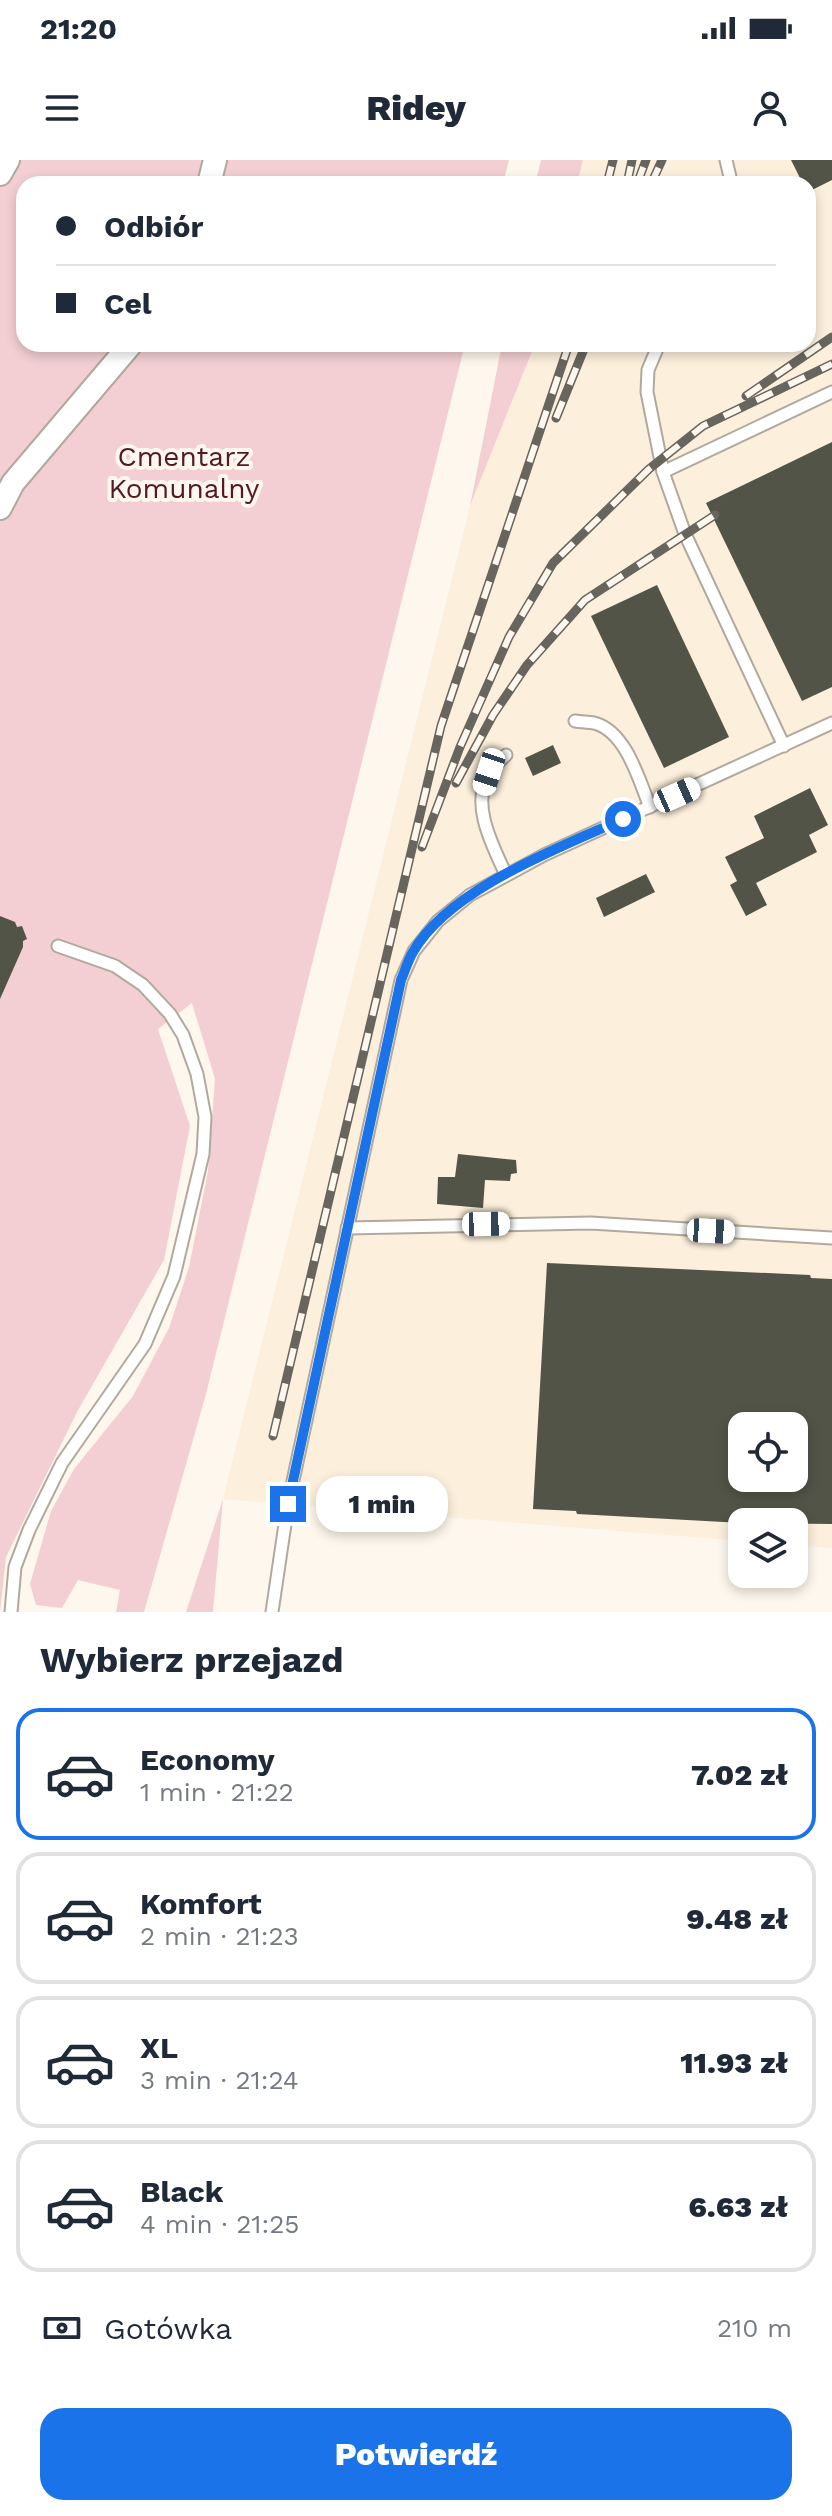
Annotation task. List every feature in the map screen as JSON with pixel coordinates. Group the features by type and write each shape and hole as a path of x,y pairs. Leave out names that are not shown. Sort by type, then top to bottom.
{"street":[{"path":"0,174 8,160"},
{"path":"0,508 21,472 124,352"}],"lane":[{"path":"656,352 648,370 647,392 663,472 685,534 784,746"},
{"path":"663,472 832,392"},
{"path":"575,721 597,723 615,735 631,761 650,807"},
{"path":"272,1612 288,1504 347,1228 401,980 414,951 438,921 459,903 506,875 832,723"},
{"path":"506,755 489,772 482,792 483,815 506,875"},
{"path":"11,1612 15,1567 29,1530 62,1463 145,1344 174,1276 203,1154 205,1117 192,1061 183,1035 170,1014 143,985 115,966 58,946"},
{"path":"347,1228 591,1223 832,1238"}],"shaded area":[{"path":"583,160 832,160 832,1548 808,1546 808,1508 728,1508 728,1540 223,1499 470,506 532,352 816,352 816,176 579,176"}],"green space":[{"name":"Cmentarz Komunalny","path":"0,160 509,160 505,176 16,176 16,352 463,352 206,1394 144,1612 116,1612 120,1590 78,1580 62,1608 36,1605 30,1584 51,1511 74,1469 133,1396 169,1328 189,1267 208,1171 215,1079 192,1003 158,1029 190,1126 164,1260 77,1412 6,1557 0,1612"},
{"path":"541,160 583,160 579,176 537,176"},
{"path":"500,352 532,352 470,506"},
{"path":"223,1499 213,1612 186,1612"}],"building":[{"path":"791,160 832,160 832,180 816,188 816,176 799,176"},
{"path":"832,442 832,687 802,701 706,503"},
{"path":"657,585 729,737 664,768 591,616"},
{"path":"553,745 561,763 533,776 525,758"},
{"path":"810,788 828,825 809,835 817,852 756,883 767,905 746,916 730,885 737,881 725,857 764,838 754,816"},
{"path":"646,874 655,892 604,917 596,898"},
{"path":"0,916 15,922 17,927 22,926 27,939 23,941 0,999"},
{"path":"458,1154 516,1160 517,1173 511,1174 510,1181 485,1180 483,1208 437,1204 438,1177 455,1177"},
{"path":"547,1263 810,1275 811,1278 832,1279 832,1524 808,1524 808,1508 728,1508 728,1522 577,1514 576,1511 533,1509"}],"railway":[{"path":"609,176 613,160"},
{"path":"629,176 632,160"},
{"path":"640,176 646,160"},
{"path":"655,176 662,160"},
{"path":"816,348 832,337"},
{"path":"273,1436 441,726 566,352"},
{"path":"556,418 583,352"},
{"path":"746,396 810,352"},
{"path":"422,847 460,747 509,637 553,563 649,469 703,426 832,364"},
{"path":"456,783 493,715 527,665 585,600 715,515"}],"route":[{"path":"288,1504 401,980 414,951 438,921 470,895 544,855 623,819"}]}
